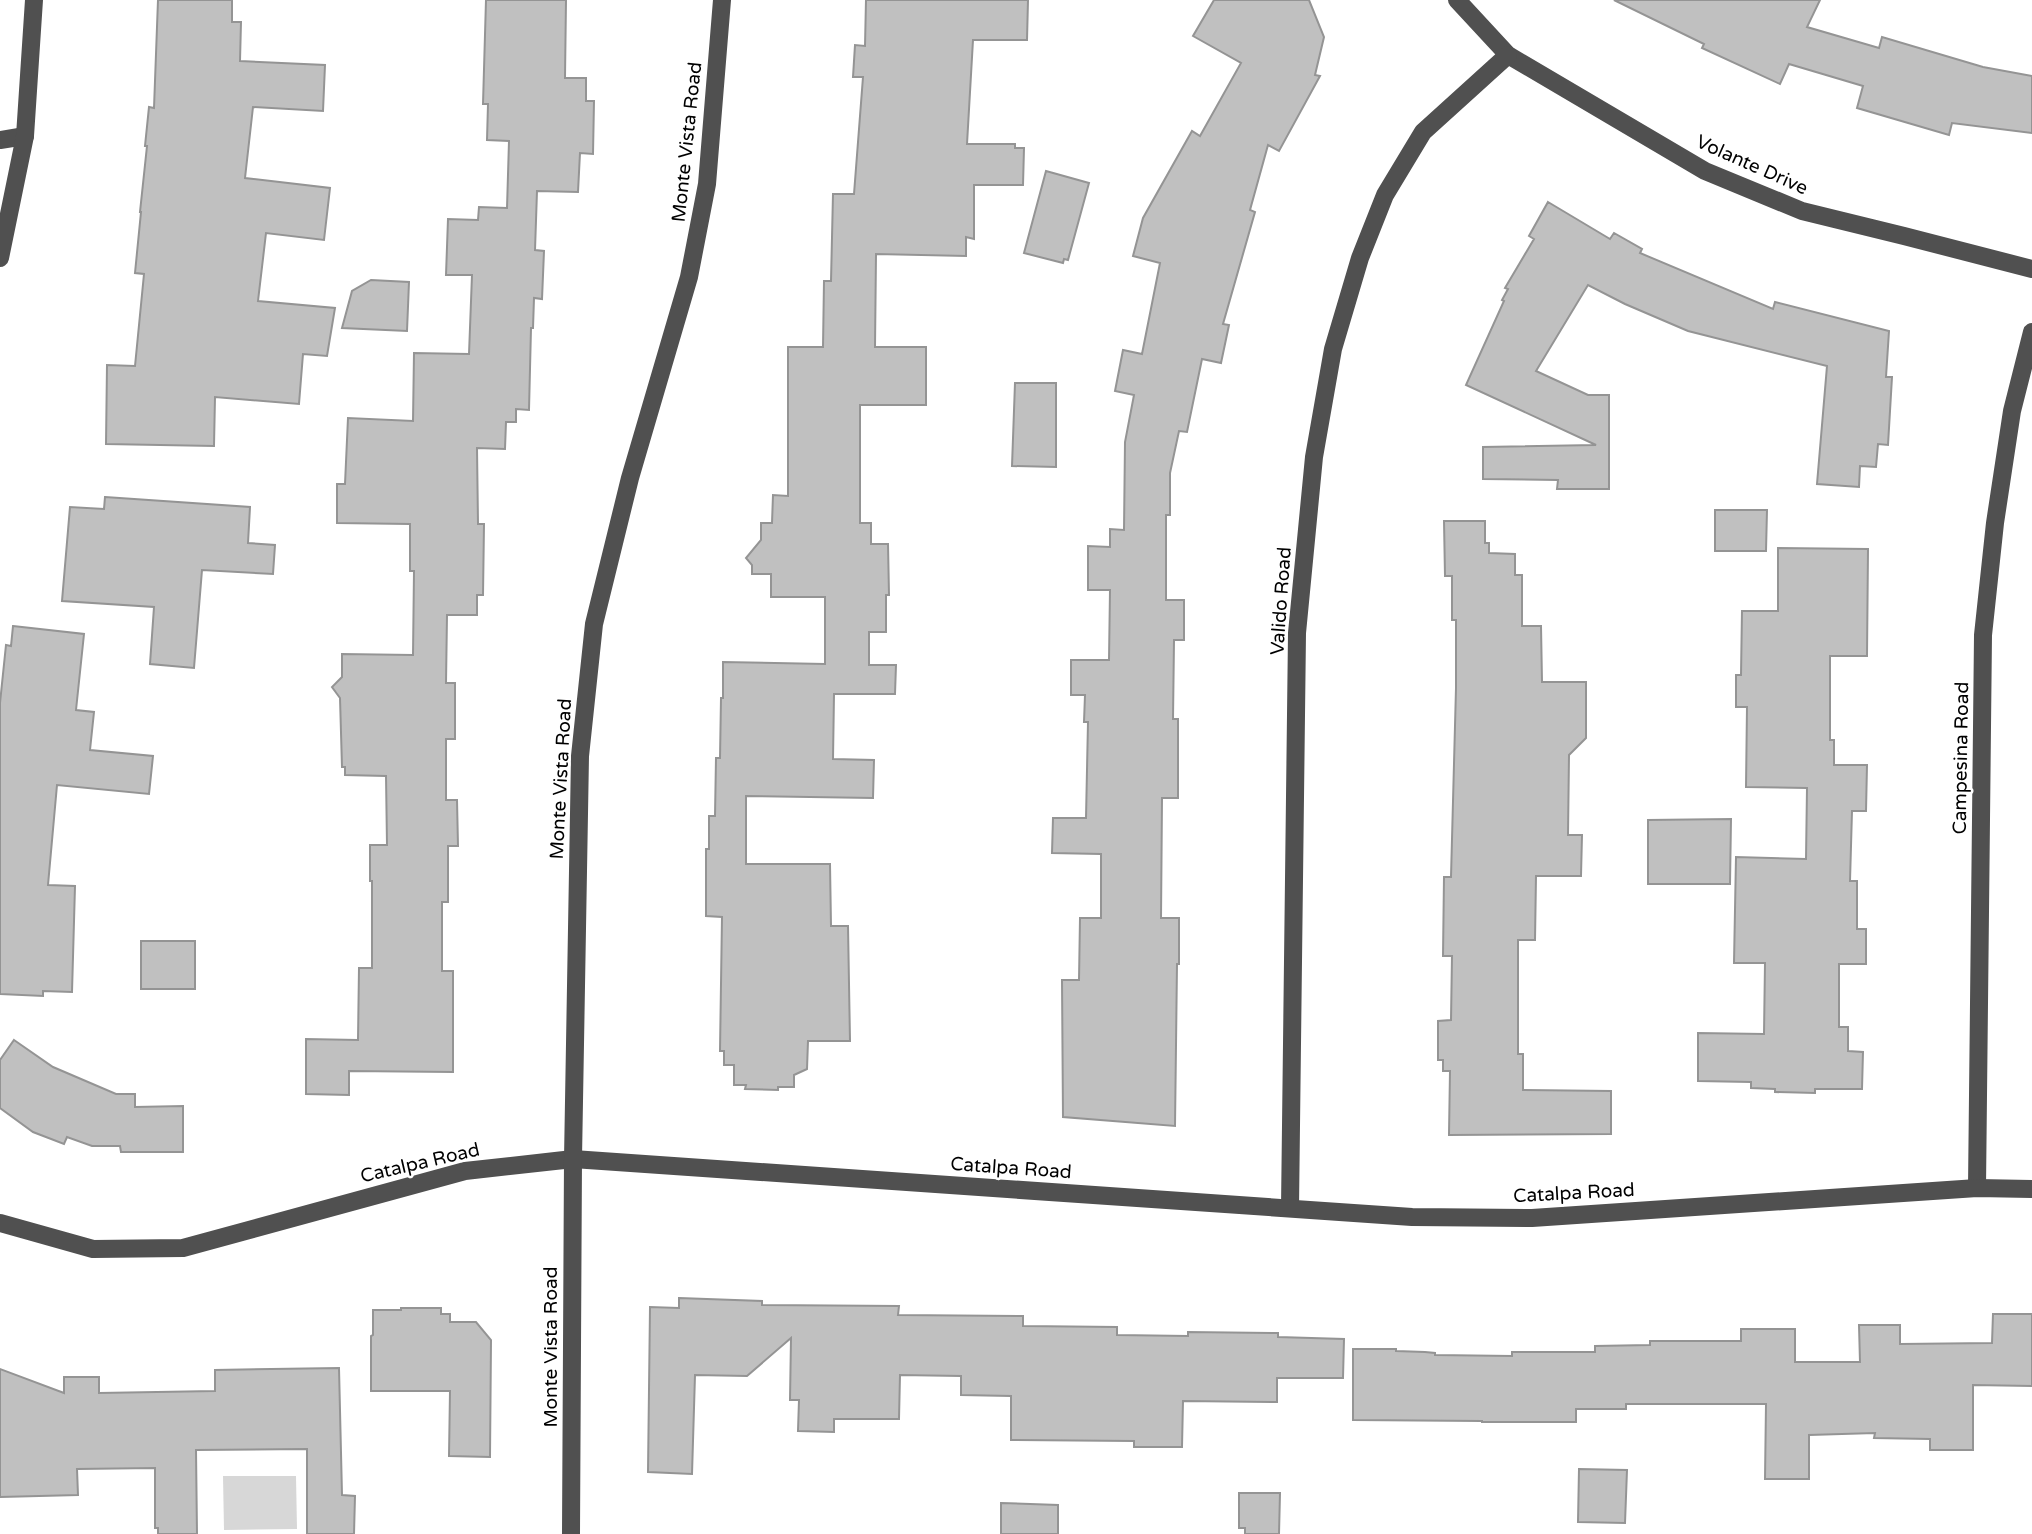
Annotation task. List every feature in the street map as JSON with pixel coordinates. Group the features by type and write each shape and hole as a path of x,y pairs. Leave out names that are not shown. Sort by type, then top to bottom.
{"street":[{"path":"0,258 24,136 34,0"},
{"name":"Monte Vista Road","path":"571,1534 573,1159 580,756 594,624 630,478 689,277 707,184 722,0"},
{"name":"Volante Drive","path":"1457,0 1508,55 1705,171 1802,211 2032,269"},
{"name":"Valido Road","path":"1290,1208 1297,633 1314,457 1333,349 1360,258 1385,195 1423,132 1508,55"},
{"path":"0,140 24,136"},
{"name":"Campesina Road","path":"1977,1188 1983,635 1995,523 2012,411 2032,332"},
{"name":"Catalpa Road","path":"0,1223 93,1249 183,1248 465,1171 573,1159 1412,1217 1532,1217 1977,1188 2032,1189"}],"shaded area":[{"path":"223,1476 296,1476 297,1529 224,1530"}],"building":[{"path":"158,0 232,0 232,22 241,22 240,61 325,65 323,111 253,107 245,178 330,188 324,240 266,233 258,301 335,308 327,356 303,354 299,404 215,397 214,446 106,444 107,365 135,366 144,274 135,273 149,107 154,108"},
{"path":"486,0 566,0 565,78 586,78 586,101 594,101 593,154 580,153 578,192 537,191 535,250 544,251 542,299 534,298 531,328 529,410 516,409 516,422 506,422 505,449 477,448 478,524 484,524 483,595 477,595 477,615 447,615 446,683 455,683 455,739 446,739 446,800 457,800 458,846 448,846 448,902 442,902 442,971 453,971 453,1072 349,1071 349,1095 306,1094 306,1039 358,1040 359,968 372,968 370,845 387,845 386,776 345,775 345,767 342,767 340,698 332,687 342,677 342,654 413,655 414,571 410,571 410,524 337,523 337,484 345,484 348,418 413,421 414,353 469,354 472,275 446,275 448,219 478,220 479,207 507,208 509,141 487,140 488,104 483,104"},
{"path":"866,0 1028,0 1027,40 973,40 967,144 1015,144 1015,148 1024,148 1023,185 974,185 974,239 966,237 966,256 876,254 875,347 926,347 926,405 860,405 860,523 871,523 871,544 888,544 889,595 886,595 886,632 869,632 869,665 896,665 895,694 834,694 833,759 874,760 873,798 746,796 746,864 830,864 831,926 848,926 850,1041 808,1041 807,1069 794,1075 794,1087 778,1087 778,1090 745,1089 746,1085 734,1085 734,1065 724,1065 724,1051 720,1051 722,917 706,916 706,849 709,849 709,816 715,816 723,662 825,664 825,597 771,597 771,574 752,574 752,565 746,558 761,540 761,523 772,523 773,495 788,496 788,347 823,347 824,281 831,281 833,194 854,194 863,77 853,77 855,45 865,46"},
{"path":"1214,0 1309,0 1324,37 1315,75 1320,76 1279,151 1268,145 1250,210 1255,212 1223,324 1229,325 1221,363 1202,359 1187,432 1179,431 1170,473 1170,515 1166,515 1166,600 1184,600 1184,640 1174,640 1173,719 1178,719 1178,798 1162,798 1161,918 1179,918 1175,1126 1063,1117 1062,980 1079,980 1080,918 1101,918 1101,854 1052,853 1053,818 1086,818 1088,722 1084,722 1085,695 1071,695 1071,660 1109,660 1110,590 1088,590 1088,546 1110,547 1110,529 1124,530 1125,442 1134,395 1115,391 1123,350 1142,354 1160,263 1133,256 1143,218 1192,131 1200,136 1241,63 1193,36"},
{"path":"1614,0 1820,0 1807,27 1879,48 1882,37 1983,67 2032,76 2032,133 1952,123 1949,135 1857,108 1863,86 1789,64 1780,84 1702,48 1704,44"},
{"path":"1046,171 1089,183 1068,260 1064,259 1063,263 1024,253"},
{"path":"1548,202 1610,239 1614,233 1642,249 1640,253 1773,309 1775,302 1889,331 1886,377 1892,377 1888,445 1878,444 1876,467 1860,466 1859,487 1817,484 1827,366 1688,331 1588,285 1536,371 1588,395 1609,395 1609,489 1557,489 1558,480 1483,479 1483,447 1596,445 1466,385 1504,301 1502,300 1508,289 1505,288 1534,239 1529,236"},
{"path":"371,280 409,282 407,331 342,328 352,291"},
{"path":"1015,383 1056,383 1056,467 1012,466"},
{"path":"105,497 250,507 248,543 275,545 273,574 202,570 194,668 150,664 154,607 62,601 70,507 104,509"},
{"path":"1715,510 1767,510 1766,551 1715,551"},
{"path":"1444,521 1485,521 1485,543 1489,543 1489,553 1515,554 1515,575 1522,575 1522,626 1541,626 1542,682 1586,682 1586,738 1569,755 1568,835 1582,835 1581,876 1536,876 1535,940 1518,940 1518,1054 1523,1054 1523,1090 1611,1091 1611,1134 1449,1135 1450,1071 1443,1071 1443,1060 1438,1060 1438,1021 1451,1020 1452,956 1443,956 1444,877 1451,877 1456,620 1452,620 1452,576 1445,576"},
{"path":"1778,548 1868,549 1867,656 1830,656 1830,740 1834,740 1834,765 1867,765 1866,811 1852,811 1850,881 1857,881 1857,929 1866,929 1866,964 1839,964 1839,1027 1848,1027 1848,1051 1863,1052 1862,1089 1815,1089 1815,1093 1775,1092 1775,1089 1751,1088 1751,1082 1698,1081 1698,1033 1764,1034 1765,963 1734,963 1736,857 1806,859 1807,788 1746,787 1747,707 1736,707 1736,675 1741,675 1742,611 1778,611"},
{"path":"13,626 84,634 76,710 94,712 90,750 153,756 149,794 57,785 48,885 75,886 72,992 43,991 43,996 0,994 0,703 6,645 11,646"},
{"path":"1731,819 1730,884 1648,884 1648,820"},
{"path":"141,941 195,941 195,989 141,989"},
{"path":"14,1040 53,1067 116,1094 135,1094 135,1107 183,1106 183,1152 121,1152 120,1146 92,1146 67,1137 64,1144 33,1132 0,1108 0,1060"},
{"path":"679,1298 762,1301 762,1305 899,1306 898,1315 1023,1316 1023,1326 1117,1327 1117,1335 1188,1336 1188,1332 1278,1333 1278,1337 1344,1339 1343,1378 1277,1378 1277,1402 1183,1401 1182,1447 1134,1447 1134,1441 1011,1440 1011,1396 961,1395 961,1376 900,1375 899,1419 834,1419 834,1432 798,1431 799,1400 790,1400 791,1338 747,1376 695,1375 692,1474 648,1472 650,1307 679,1308"},
{"path":"441,1308 441,1314 450,1314 450,1322 476,1322 491,1340 490,1457 449,1456 450,1391 371,1391 373,1310"},
{"path":"1993,1314 2032,1314 2032,1386 1973,1385 1973,1450 1930,1450 1930,1439 1874,1438 1875,1433 1809,1435 1809,1479 1765,1479 1766,1404 1626,1404 1626,1409 1576,1409 1576,1422 1353,1420 1353,1349 1396,1349 1435,1355 1512,1356 1512,1352 1595,1352 1595,1346 1650,1345 1650,1341 1741,1341 1741,1329 1795,1329 1795,1362 1860,1362 1859,1325 1900,1325 1900,1344 1992,1343"},
{"path":"339,1368 342,1495 355,1496 354,1534 307,1534 307,1449 196,1450 197,1534 158,1534 158,1528 155,1528 155,1468 77,1469 78,1495 0,1497 0,1369 64,1393 64,1377 99,1377 99,1393 215,1391 215,1370"},
{"path":"1579,1469 1627,1470 1625,1523 1578,1522"},
{"path":"1239,1493 1280,1493 1279,1534 1245,1534 1245,1528 1239,1528"},
{"path":"1001,1503 1058,1505 1058,1534 1001,1534"}]}
